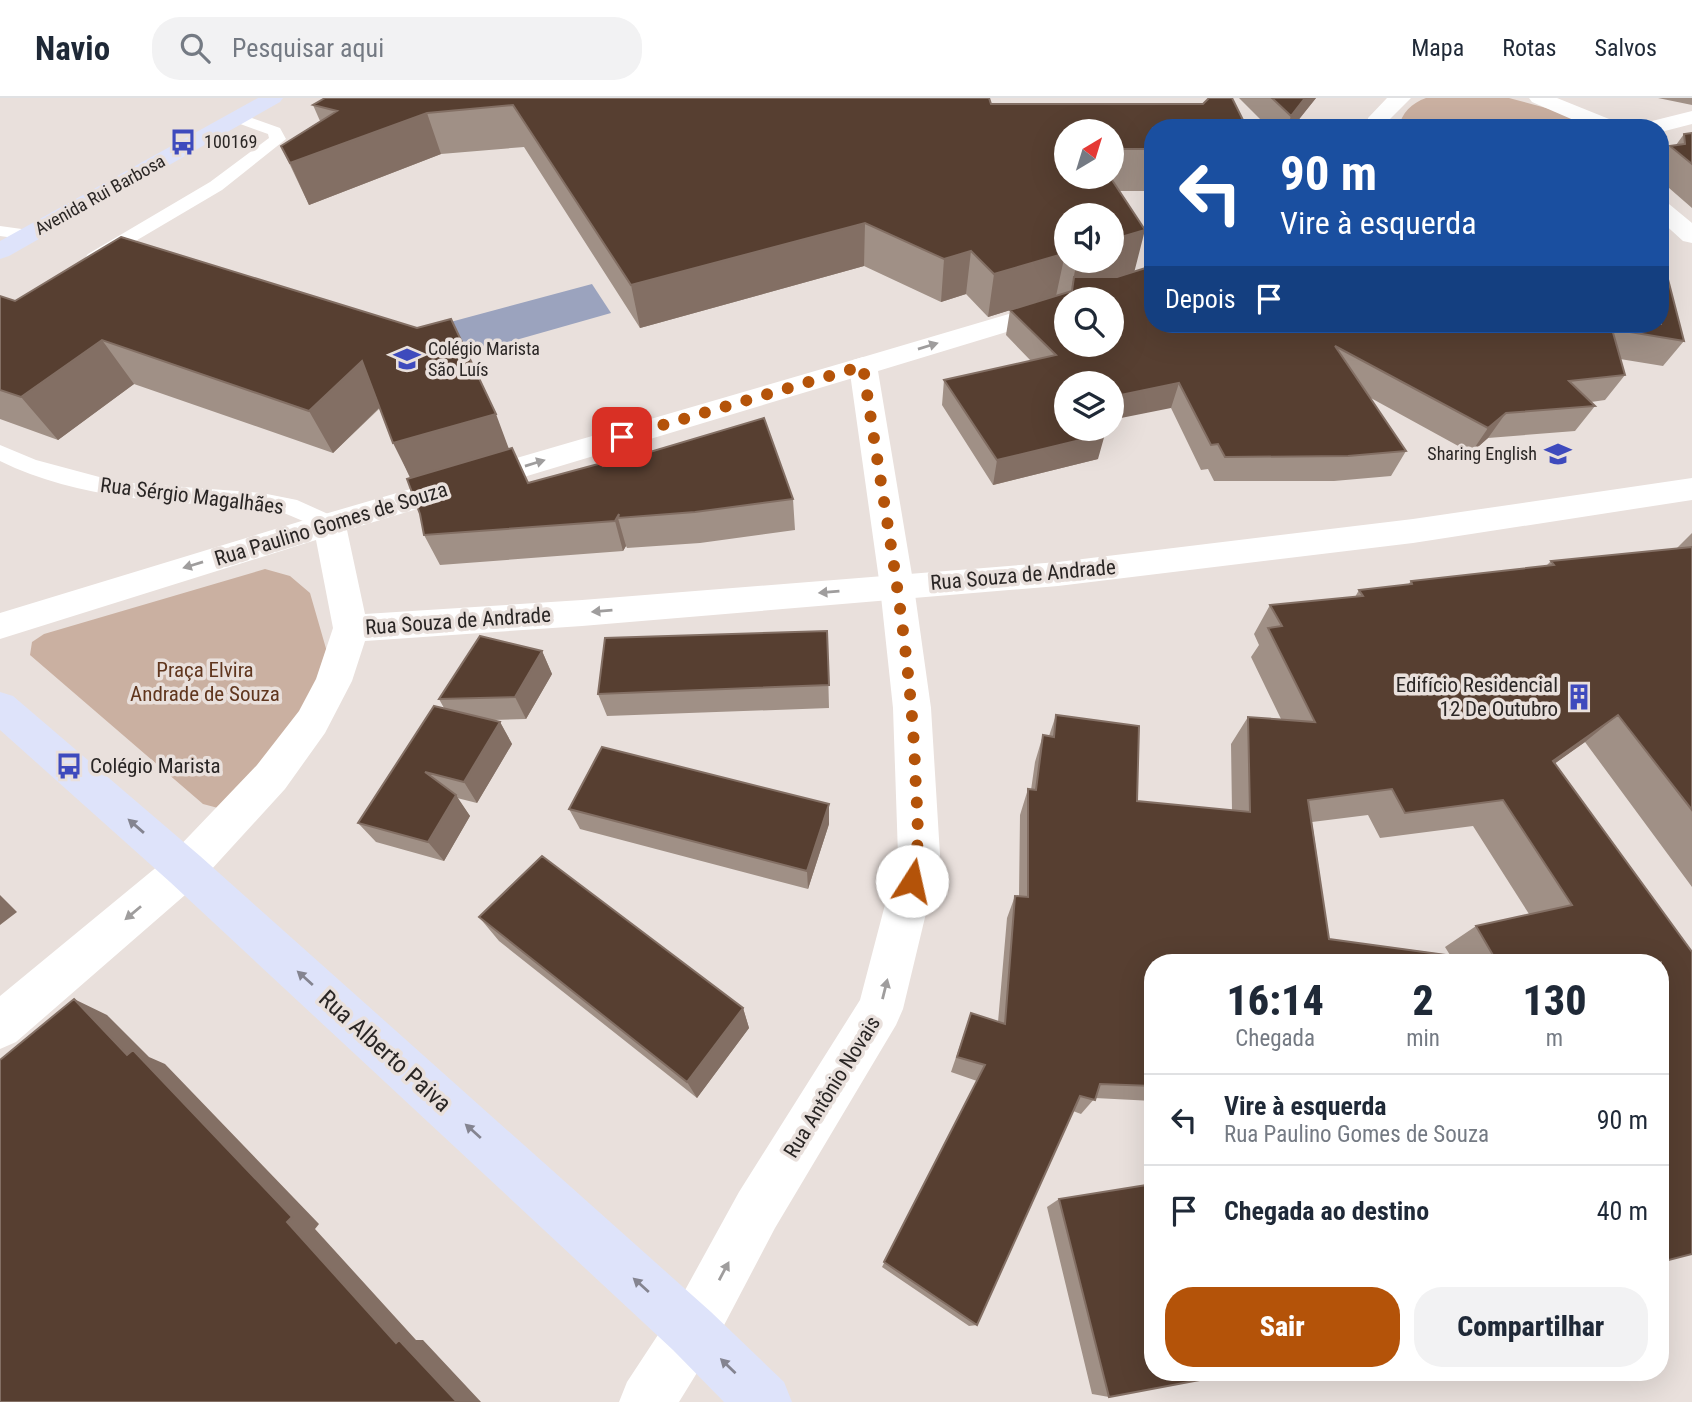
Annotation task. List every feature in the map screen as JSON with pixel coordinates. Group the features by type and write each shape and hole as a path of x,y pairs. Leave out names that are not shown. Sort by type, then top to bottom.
{"main road":[{"name":"Avenida Rui Barbosa","path":"0,251 274,98"},
{"name":"Rua Alberto Paiva","path":"0,706 185,869 692,1331 764,1402"}],"street":[{"path":"1379,119 1391,104 1401,98"},
{"path":"1539,98 1589,119"},
{"path":"1669,123 1692,117"},
{"path":"1669,216 1692,236"},
{"name":"Rua Paulino Gomes de Souza","path":"0,626 329,524 1054,309"},
{"name":"Rua Antônio Novais","path":"648,1402 692,1331 757,1210 880,1009 919,855 912,708 897,587 863,366"},
{"name":"Rua Souza de Andrade","path":"351,628 582,613 1058,574 1399,533 1692,489"},
{"path":"0,1026 185,869 271,777 312,722 334,681 351,628 329,524"}],"lane":[{"path":"84,264 216,186 278,139 274,131 238,118"},
{"path":"0,231 29,235"},
{"name":"Rua Sérgio Magalhães","path":"0,452 29,466 94,485 118,490 262,501 289,506 329,524"}],"green space":[{"path":"1426,98 1509,98 1557,111 1573,119 1402,119 1416,103"},
{"name":"Praça Elvira Andrade de Souza","path":"265,569 290,576 310,593 327,652 322,681 240,793 218,808 203,804 30,655 32,642 44,634"}],"water":[{"path":"592,284 611,313 460,356 443,324"}],"building":[{"path":"325,98 989,98 991,104 1203,104 1209,98 1232,98 1242,119 1144,119 1144,149 1124,149 1124,119 1054,119 1054,189 1118,189 1144,230 1124,236 1124,203 1054,203 1054,256 994,274 971,251 944,259 865,223 631,285 513,105 427,113 290,163 281,146 337,111 313,105"},
{"path":"1272,98 1305,98 1291,116"},
{"path":"1692,133 1692,164 1670,146 1685,144 1684,134"},
{"path":"121,237 417,328 451,319 496,414 393,443 362,361 309,411 102,340 21,397 0,390 0,296 15,301"},
{"path":"1144,269 1144,333 1613,333 1625,375 1569,381 1595,406 1506,413 1488,428 1335,346 1406,451 1348,456 1225,457 1218,444 1211,445 1179,383 1124,394 1124,371 1054,371 1054,441 1076,441 997,460 944,380 1054,355 1124,357 1124,287 1073,287 1074,277 1117,277"},
{"path":"1669,283 1684,341 1636,333 1669,333"},
{"path":"1054,297 1054,353 1010,310"},
{"path":"764,418 793,499 695,512 618,518 619,514 615,521 424,535 420,514 407,479 512,448 528,483 602,463 603,466"},
{"path":"1692,547 1692,810 1618,715 1553,761 1692,952 1692,1254 1669,1260 1669,954 1492,954 1476,926 1572,905 1503,800 1405,813 1392,789 1308,800 1329,939 1439,954 1144,954 1144,1086 1100,1084 1095,1100 1080,1096 977,1325 884,1262 985,1065 957,1057 971,1013 1005,1024 1015,896 1028,897 1028,789 1036,790 1043,735 1054,737 1056,715 1139,726 1137,801 1250,812 1248,717 1315,722 1268,628 1282,626 1270,605 1363,596 1359,590 1412,584 1411,581 1554,565 1551,561"},
{"path":"827,631 829,685 598,694 605,638"},
{"path":"480,636 542,651 515,697 439,699"},
{"path":"434,706 500,722 464,782 425,772 456,795 428,842 358,823"},
{"path":"602,747 829,804 807,871 569,809"},
{"path":"542,856 743,1008 687,1082 479,917"},
{"path":"74,999 127,1055 133,1050 292,1217 287,1222 396,1343 399,1340 457,1402 0,1402 0,1060"},
{"path":"1144,1185 1144,1381 1194,1381 1109,1397 1059,1199"}],"place":[{"name":"100169","path":"183,142"},
{"name":"Colégio Marista São Luís","path":"407,359"},
{"name":"Sharing English","path":"1558,454"},
{"name":"Edifício Residencial 12 De Outubro","path":"1579,697"},
{"name":"Colégio Marista","path":"69,766"}],"route":[{"path":"622,437 863,366 897,587 912,708 919,855 912,881"}]}
